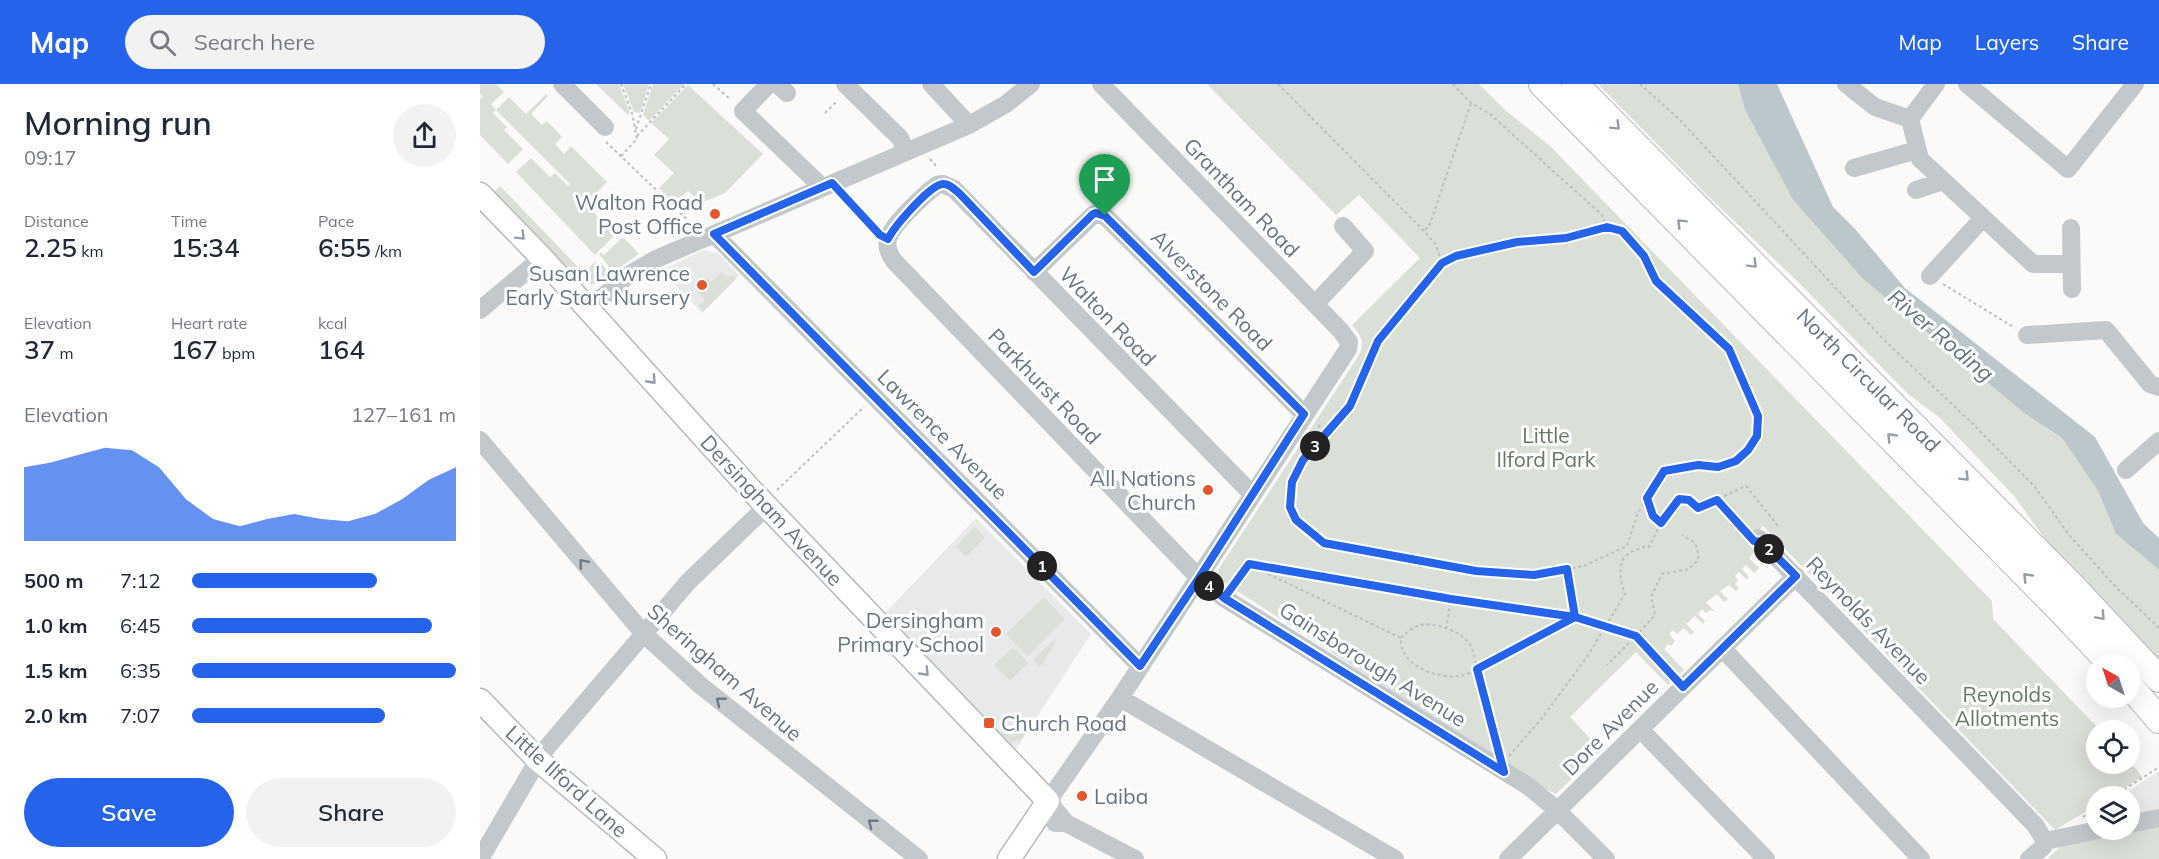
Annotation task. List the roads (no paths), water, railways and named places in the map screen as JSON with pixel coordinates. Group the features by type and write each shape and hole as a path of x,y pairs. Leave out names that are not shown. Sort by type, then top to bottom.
{"highway":[{"name":"North Circular Road","path":"1542,84 2101,654"},
{"name":"North Circular Road","path":"1575,84 2077,591 2159,680"},
{"path":"2140,698 2158,720"}],"main road":[{"name":"Dersingham Avenue","path":"480,194 542,258 1042,809"},
{"name":"Little Ilford Lane","path":"480,700 538,760 655,859"},
{"path":"1009,859 1042,809"}],"street":[{"path":"562,84 588,97 604,132"},
{"path":"769,84 743,111 827,185"},
{"path":"931,84 969,125"},
{"path":"588,309 630,274 656,259 827,185 915,152 1006,104 1031,84"},
{"name":"Grantham Road","path":"1101,84 1347,337 1348,349 1304,414"},
{"path":"1846,84 1875,107 1910,119"},
{"path":"1936,84 1910,119 1920,159 2033,264 2071,264"},
{"path":"1966,84 2068,169 2135,84"},
{"path":"847,86 915,152"},
{"path":"1854,168 1917,150"},
{"path":"1916,190 1943,181"},
{"name":"Parkhurst Road","path":"943,184 932,189 893,229 888,244 894,261 1199,578"},
{"name":"Walton Road","path":"943,184 960,194 1252,495"},
{"name":"Alverstone Road","path":"1034,272 1093,214 1105,216 1304,414"},
{"path":"1930,276 1983,218"},
{"path":"1315,304 1365,251 1343,225"},
{"path":"2071,228 2072,289"},
{"name":"Lawrence Avenue","path":"710,236 874,397 1140,666"},
{"path":"480,310 542,258"},
{"path":"2027,335 2106,330 2150,384 2159,387"},
{"path":"1135,859 1066,823 1054,822 1042,809 1064,781 1120,698 1304,414"},
{"name":"Sheringham Avenue","path":"480,440 644,634 700,685 918,859"},
{"path":"2126,470 2159,441"},
{"path":"480,859 487,829 538,760 688,582 766,505"},
{"name":"Reynolds Avenue","path":"1760,540 2035,825 2045,841"},
{"name":"Dore Avenue","path":"1508,859 1796,576"},
{"name":"Gainsborough Avenue","path":"1199,578 1224,598 1503,767 1557,810 1606,859"},
{"path":"1722,648 1921,859"},
{"path":"1120,698 1395,859"},
{"path":"1640,729 1766,859"},
{"path":"2140,822 2159,818"},
{"path":"2029,859 2043,847 2045,841 2086,832"}],"water":[{"name":"River Roding","path":"1738,84 1777,84 1833,207 1855,229 1905,288 2095,437 2143,523 2159,538 2159,570 2116,534 2098,491 2062,438 2024,413 1863,279 1793,200 1745,110"}],"place":[{"name":"Walton Road Post Office","path":"715,214"},
{"name":"Susan Lawrence Early Start Nursery","path":"702,285"},
{"name":"All Nations Church","path":"1208,490"},
{"name":"Dersingham Primary School","path":"996,632"},
{"name":"Church Road","path":"989,723"},
{"name":"Laiba","path":"1082,796"}],"park label":[{"name":"Little Ilford Park","path":"1546,447"},
{"name":"Reynolds Allotments","path":"2007,706"}]}
